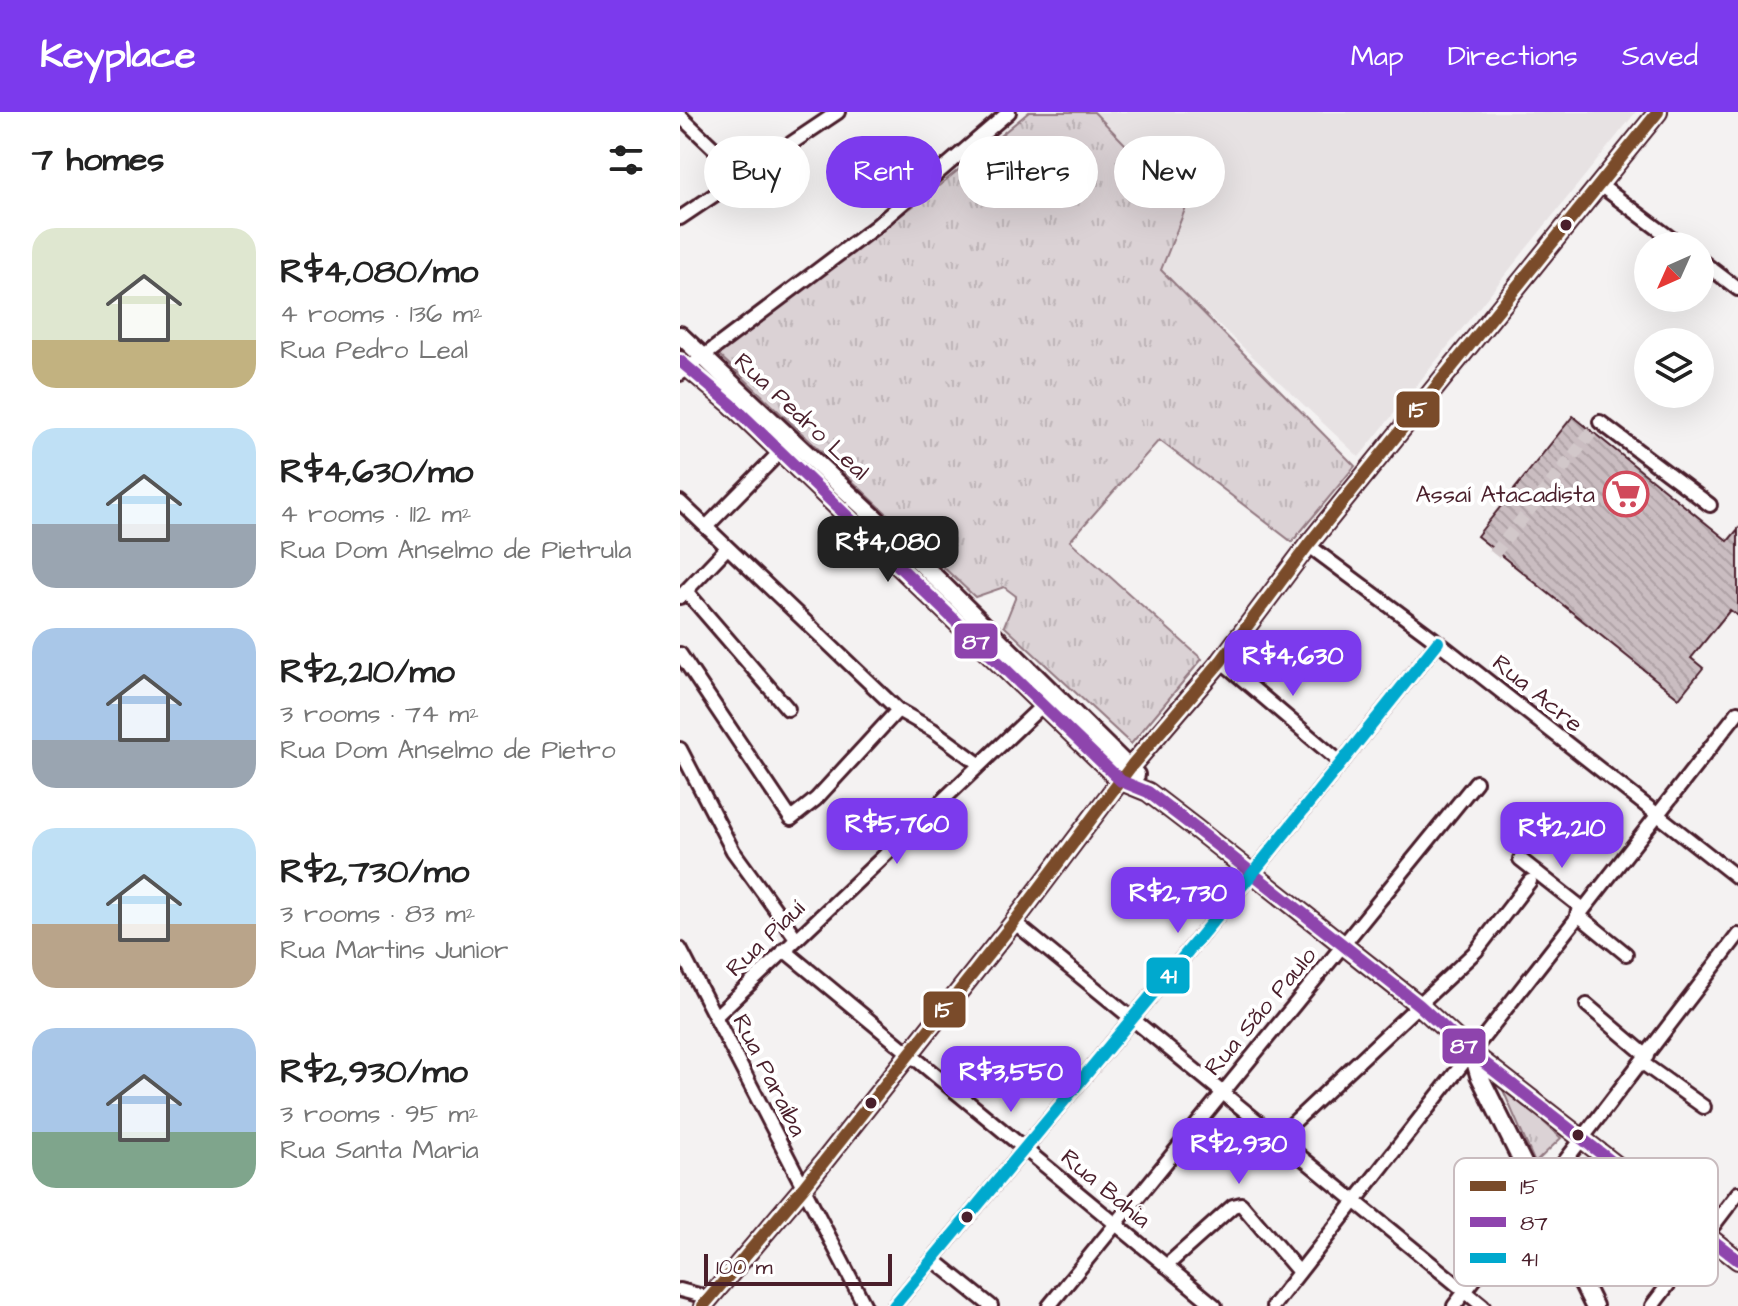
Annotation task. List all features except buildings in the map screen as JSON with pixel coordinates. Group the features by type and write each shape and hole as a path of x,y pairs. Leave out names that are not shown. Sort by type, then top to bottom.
{"main road":[{"path":"707,1302 803,1188 1014,922 1126,774 1221,661 1308,545 1658,112"},
{"name":"Rua Pedro Leal","path":"680,335 786,446 1126,774 1419,1005 1473,1054 1605,1158"},
{"name":"Rua Pedro Leal","path":"683,368 786,446"},
{"path":"1473,1054 1479,1075 1519,1158"},
{"name":"Rua Pedro Leal","path":"1718,1245 1738,1260"},
{"path":"1584,1286 1594,1306"}],"street":[{"path":"801,136 838,112"},
{"path":"683,368 704,357 875,227 1009,112"},
{"path":"680,116 704,139"},
{"path":"1600,185 1662,232"},
{"path":"680,218 704,201"},
{"path":"1714,269 1737,285"},
{"path":"1600,422 1710,505"},
{"path":"706,527 786,446"},
{"path":"680,502 898,710 933,730 979,764"},
{"name":"Rua Acre","path":"1308,545 1438,642 1738,878"},
{"path":"726,549 683,594 788,709"},
{"path":"894,1306 1252,874 1438,642"},
{"path":"680,654 791,819 816,799 898,710"},
{"path":"1221,661 1341,763"},
{"name":"Rua Piauí","path":"716,1016 1048,700"},
{"path":"1273,1306 1738,712"},
{"path":"680,749 733,851 796,938"},
{"name":"Rua São Paulo","path":"1049,1306 1114,1222 1476,782"},
{"path":"1520,859 1626,954"},
{"path":"1276,1139 1494,931 1530,881"},
{"path":"1014,922 1454,1283"},
{"path":"1570,1158 1738,935"},
{"name":"Rua Bahia","path":"784,950 1215,1306"},
{"name":"Rua Paraíba","path":"683,962 716,1016 865,1306"},
{"path":"1587,1005 1644,1059 1704,1107"},
{"path":"1718,1221 1738,1193"},
{"path":"1166,1266 1233,1206 1241,1204 1299,1272"},
{"path":"934,1260 991,1306"},
{"path":"1458,1286 1483,1306"},
{"path":"1454,1306 1470,1286"},
{"path":"1652,1306 1668,1286"},
{"path":"680,1290 707,1302"}],"shaded area":[{"path":"1094,112 1636,112 1359,457 1161,270 1186,208 1225,208 1225,136 1117,136"}],"green space":[{"path":"1029,112 1094,112 1117,136 1114,136 1114,208 1186,208 1161,270 1355,466 1292,542 1159,440 1070,541 1202,659 1131,744 1004,626 1016,596 1004,587 975,597 717,353 911,208 942,208 942,183 958,170 958,208 1098,208 1098,136 1000,136"},
{"path":"1499,1081 1561,1138 1540,1158 1533,1158"}],"tunnel":[{"path":"1494,554 1600,422"}],"transit line":[{"name":"15","path":"703,1306 803,1188 1014,922 1132,765 1221,661 1308,545 1658,112"},
{"name":"87","path":"680,361 731,404 1121,781 1148,792 1195,828 1419,1005 1473,1054 1607,1158"},
{"name":"41","path":"894,1306 1252,874 1438,642"},
{"name":"87","path":"1718,1244 1738,1260"}],"place":[{"name":"Assaí Atacadista","path":"1626,494"}]}
